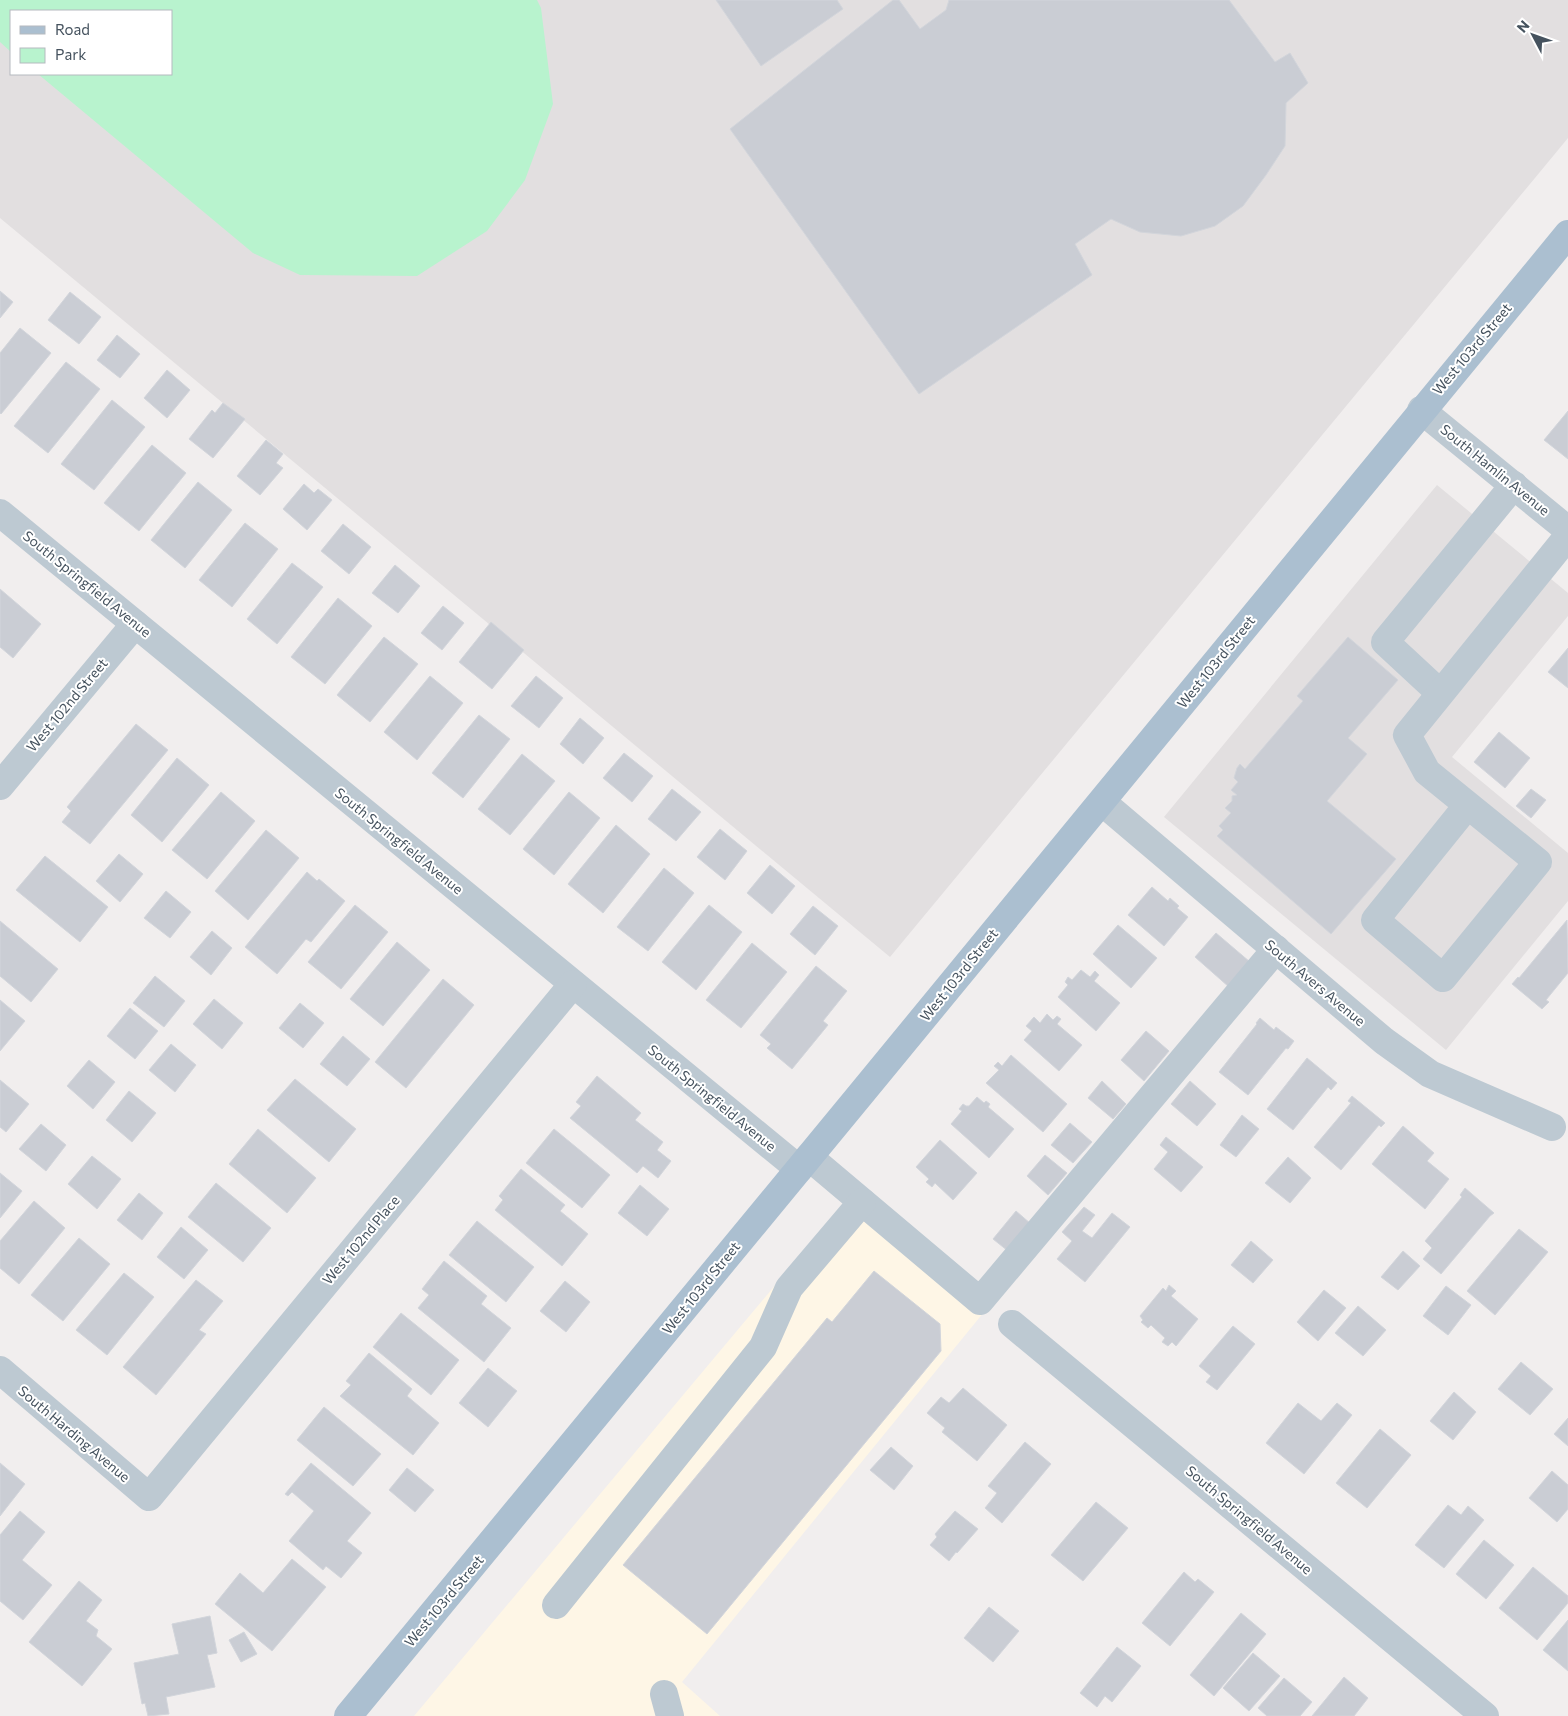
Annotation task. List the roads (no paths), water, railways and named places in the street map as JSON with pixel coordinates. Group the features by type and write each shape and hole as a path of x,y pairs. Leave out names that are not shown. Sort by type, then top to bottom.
{"main road":[{"name":"West 103rd Street","path":"348,1716 1102,802 1421,410 1568,234"}],"street":[{"name":"South Hamlin Avenue","path":"1421,410 1568,530"},
{"path":"1440,693 1385,642 1514,485"},
{"name":"South Springfield Avenue","path":"0,513 573,984 804,1163 862,1202 980,1301 1276,949"},
{"path":"1467,806 1375,920 1443,978 1538,862 1427,772 1407,735 1568,536"},
{"name":"West 102nd Street","path":"0,786 135,624"},
{"name":"South Avers Avenue","path":"1102,802 1384,1041 1430,1074 1552,1127"},
{"name":"West 102nd Place","path":"149,1497 573,984"},
{"path":"556,1605 763,1347 789,1288 862,1202"},
{"name":"South Springfield Avenue","path":"1012,1324 1485,1716"},
{"name":"South Harding Avenue","path":"0,1370 149,1497"}]}
